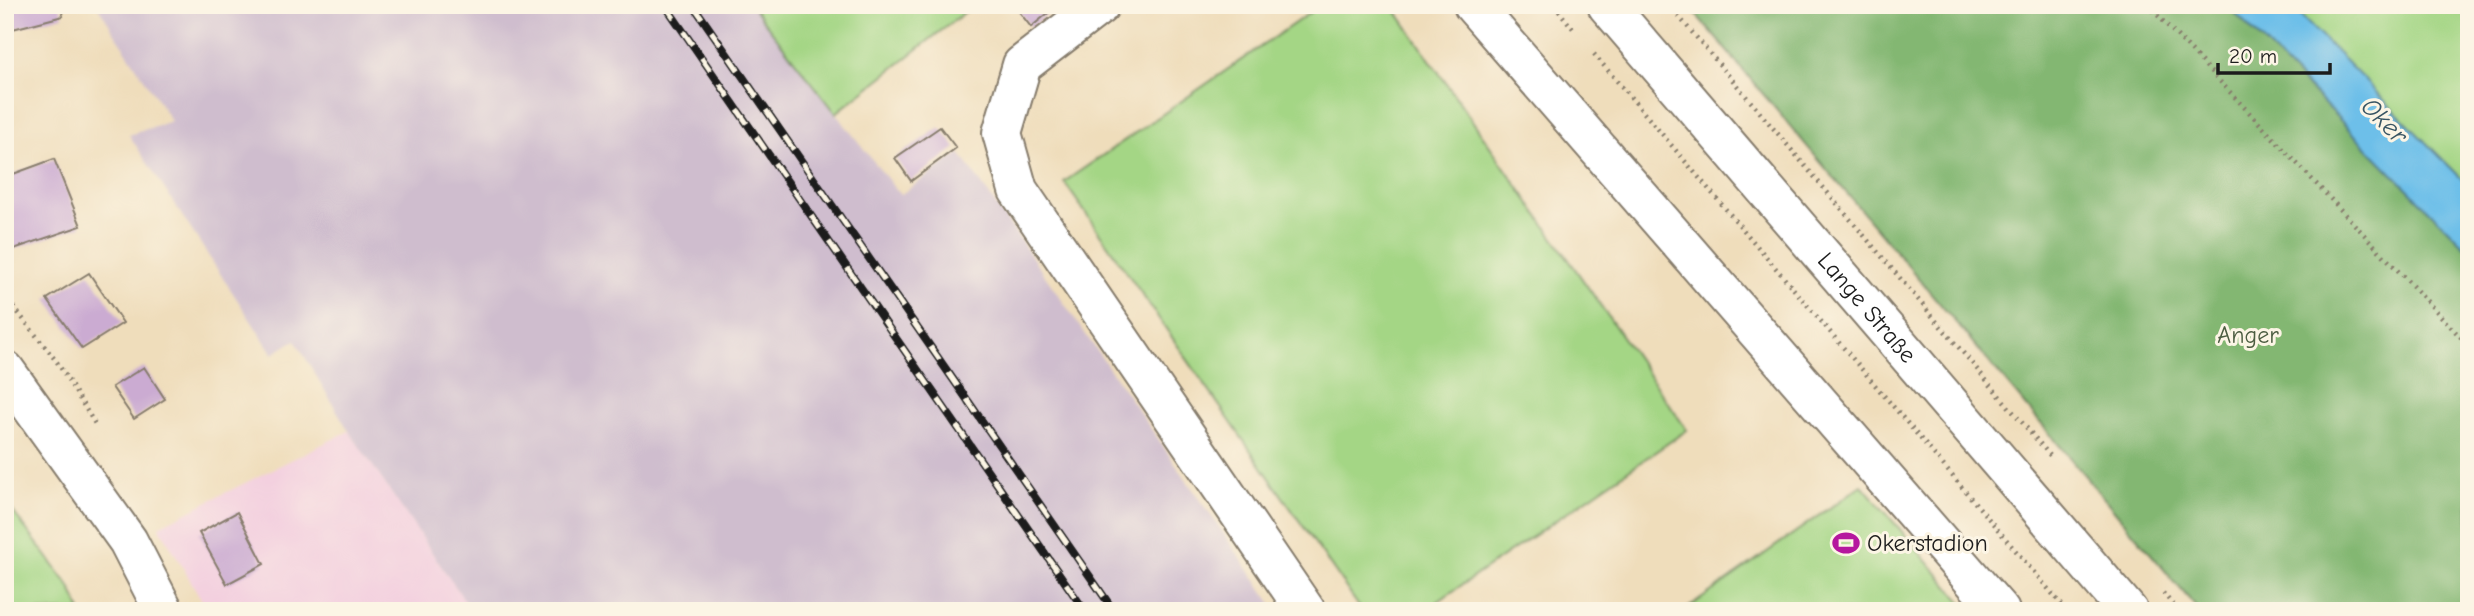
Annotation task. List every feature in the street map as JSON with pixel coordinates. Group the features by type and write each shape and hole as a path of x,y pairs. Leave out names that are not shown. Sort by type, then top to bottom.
{"street":[{"path":"1100,5 1022,65 1002,133 1018,190 1306,611"},
{"path":"1473,5 2000,611"},
{"name":"Lange Straße","path":"1607,5 2128,611"},
{"path":"5,370 128,541 164,611"}],"path":[{"path":"1553,5 1578,35"},
{"path":"1669,5 2053,460"},
{"path":"2148,5 2469,346"},
{"path":"1586,45 2067,611"},
{"path":"2162,591 2178,611"}],"shaded area":[{"path":"97,5 751,5 900,195 960,153 1277,611 472,611 349,431 295,340 273,354 129,135 171,121"},
{"path":"349,431 472,611 208,611 159,526"}],"green space":[{"path":"751,5 974,5 836,113"},
{"path":"1321,5 1392,5 1687,430 1424,611 1362,611 1064,182"},
{"name":"Anger","path":"1688,5 2227,5 2469,251 2469,611 2199,611"},
{"path":"2290,5 2469,5 2469,186 2296,13"},
{"name":"Okerstadion","path":"1862,485 1970,611 1684,611"},
{"path":"5,501 70,587 81,611 5,611"}],"water":[{"name":"Oker","path":"2227,5 2290,5 2469,186 2469,251"}],"building":[{"path":"5,5 60,5 63,16 5,31"},
{"path":"1014,5 1058,5 1031,27"},
{"path":"940,127 956,148 911,181 895,158"},
{"path":"54,159 81,226 11,250 5,235 5,177"},
{"path":"89,273 123,323 82,349 47,299"},
{"path":"144,367 165,399 134,419 112,387"},
{"path":"237,512 264,564 227,584 199,533"}],"railway":[{"path":"665,5 1085,611"},
{"path":"693,5 1114,611"}],"place":[{"name":"Okerstadion","path":"1846,543"}]}
